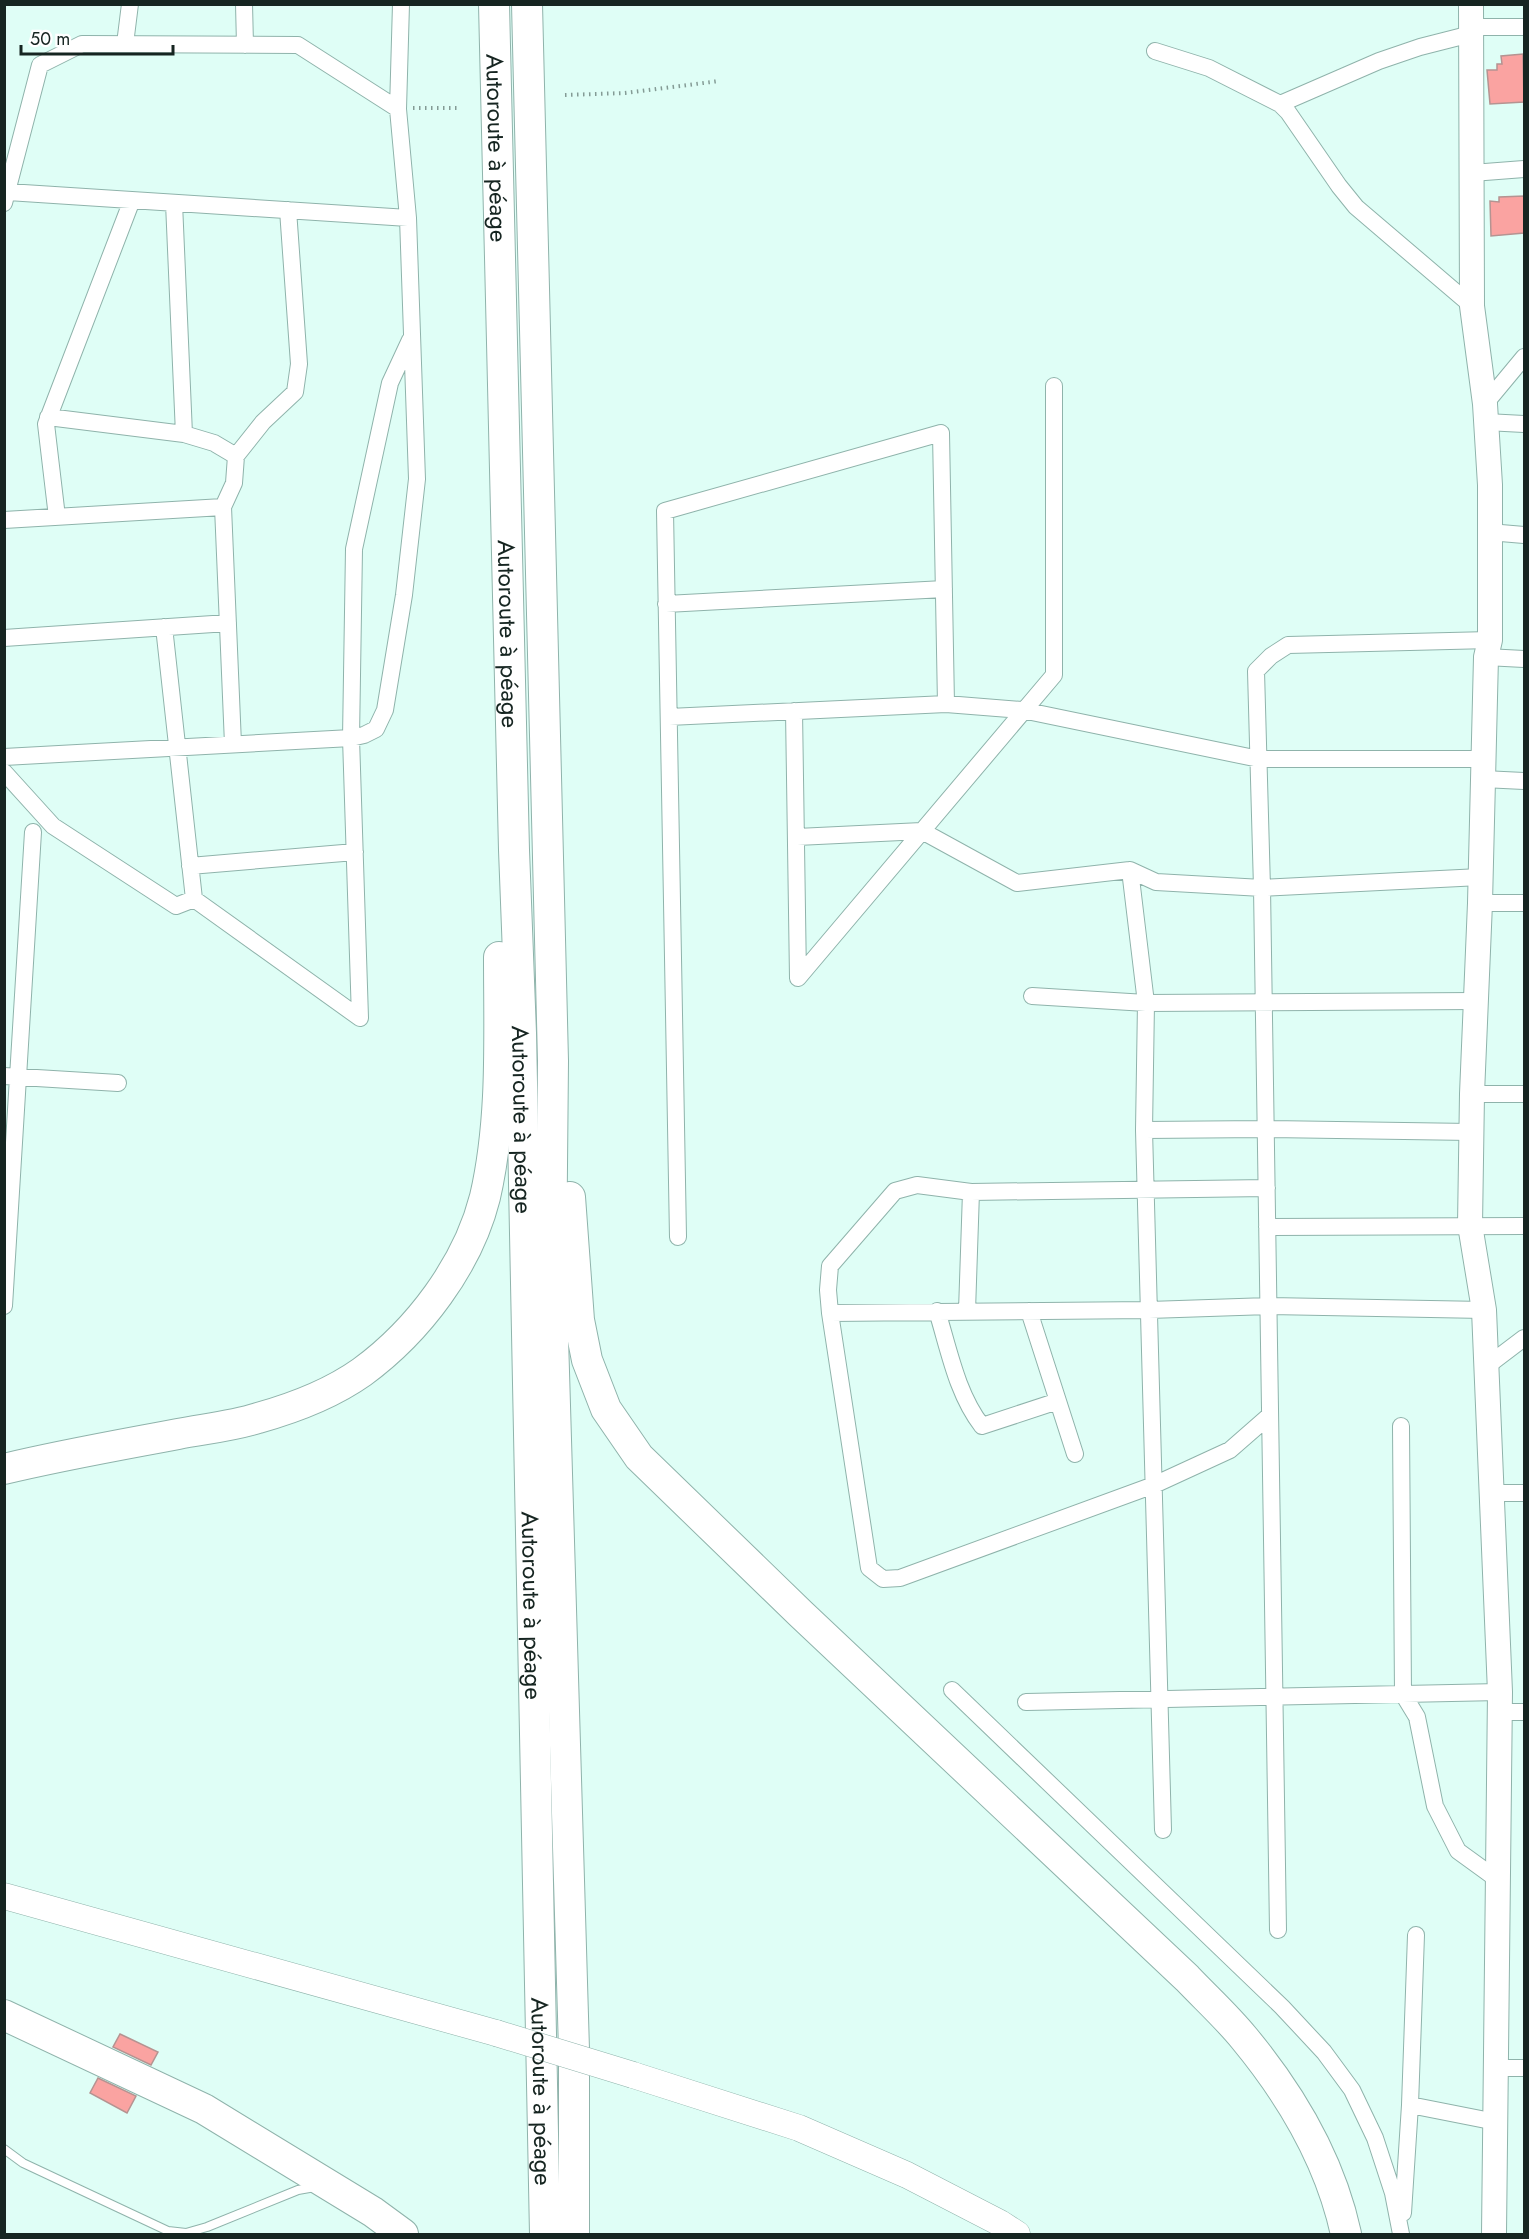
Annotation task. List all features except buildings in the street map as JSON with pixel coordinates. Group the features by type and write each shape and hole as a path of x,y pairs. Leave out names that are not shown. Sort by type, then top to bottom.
{"highway":[{"name":"Autoroute à péage","path":"494,4 514,850 521,1033 545,2235"},
{"path":"526,4 553,1061 551,1270 574,2050 574,2235"},
{"path":"4,1469 60,1456 257,1419 311,1401 361,1372 408,1330 443,1289 468,1242 484,1199 494,1150 499,1090 499,955 503,897 514,850"},
{"path":"553,1061 567,1155 579,1320 594,1382 618,1430 639,1457 801,1614 1187,1978 1244,2037 1290,2098 1317,2148 1338,2200 1346,2235"},
{"path":"4,2015 204,2109 373,2212 403,2235"}],"main road":[{"path":"4,1896 496,2033 799,2128 908,2175 1000,2223 1017,2235"}],"street":[{"path":"125,44 130,4"},
{"path":"244,4 245,45"},
{"path":"4,757 351,738 376,729 385,711 404,595 417,479 408,218 398,109 401,4"},
{"path":"1471,22 1472,306 1486,413 1490,485 1488,649 1472,1094 1470,1225 1484,1310 1499,1702 1494,2235"},
{"path":"1280,104 1379,61 1420,47 1471,22 1524,27"},
{"path":"398,109 298,45 82,44 40,65 7,198 132,200 408,218"},
{"path":"1155,51 1209,68 1280,104 1356,207 1472,306"},
{"path":"1472,173 1524,169"},
{"path":"57,517 46,424 132,200"},
{"path":"174,203 184,434"},
{"path":"233,744 223,507 234,483 236,456 263,422 295,392 298,364 288,210"},
{"path":"164,627 194,899 360,1018 351,738 354,549 390,383 412,337"},
{"path":"1486,413 1524,357"},
{"path":"794,711 798,978 1022,710 1054,675 1054,386"},
{"path":"1486,413 1524,424"},
{"path":"48,417 184,434 214,443 236,456"},
{"path":"678,1237 665,511 941,433 946,704"},
{"path":"4,520 223,507"},
{"path":"1489,532 1524,535"},
{"path":"666,604 944,589"},
{"path":"4,638 228,623"},
{"path":"1278,1930 1264,1002 1256,671 1271,656 1288,645 1488,649 1524,659"},
{"path":"669,717 946,704 1022,710 1259,759 1483,769 1524,781"},
{"path":"4,772 52,826 176,906 194,899"},
{"path":"4,1306 11,1076 33,831"},
{"path":"796,837 922,831 1017,883 1130,870 1156,882 1262,888 1480,877"},
{"path":"190,866 355,852"},
{"path":"1130,870 1146,1003 1144,1130 1163,1830"},
{"path":"1480,903 1524,903"},
{"path":"1032,996 1146,1003 1476,1001"},
{"path":"11,1076 118,1083"},
{"path":"1472,1094 1524,1094"},
{"path":"1144,1130 1471,1131"},
{"path":"1267,1188 971,1192 917,1185 895,1191 830,1266 828,1290 869,1568 883,1579 900,1578 1154,1485 1230,1450 1270,1415"},
{"path":"967,1311 971,1192"},
{"path":"1267,1227 1524,1226"},
{"path":"830,1313 1149,1310 1269,1306 1484,1310"},
{"path":"937,1311 959,1384 974,1416 982,1426 1058,1401"},
{"path":"1029,1311 1075,1454"},
{"path":"1487,1366 1524,1338"},
{"path":"1401,1426 1403,1694 1417,1717 1435,1806 1458,1851 1498,1880"},
{"path":"1492,1493 1524,1493"},
{"path":"952,1690 1282,2007 1324,2052 1352,2090 1375,2138 1393,2193 1402,2235"},
{"path":"1026,1702 1403,1694 1499,1702 1524,1712"},
{"path":"1402,2235 1410,2105 1416,1935"},
{"path":"1496,2068 1524,2068"},
{"path":"1410,2105 1496,2122"}],"lane":[{"path":"4,2149 23,2163 168,2231 186,2233 207,2227 298,2190 328,2185"}],"path":[{"path":"564,95 626,93 719,81"},
{"path":"398,109 459,108"}]}
